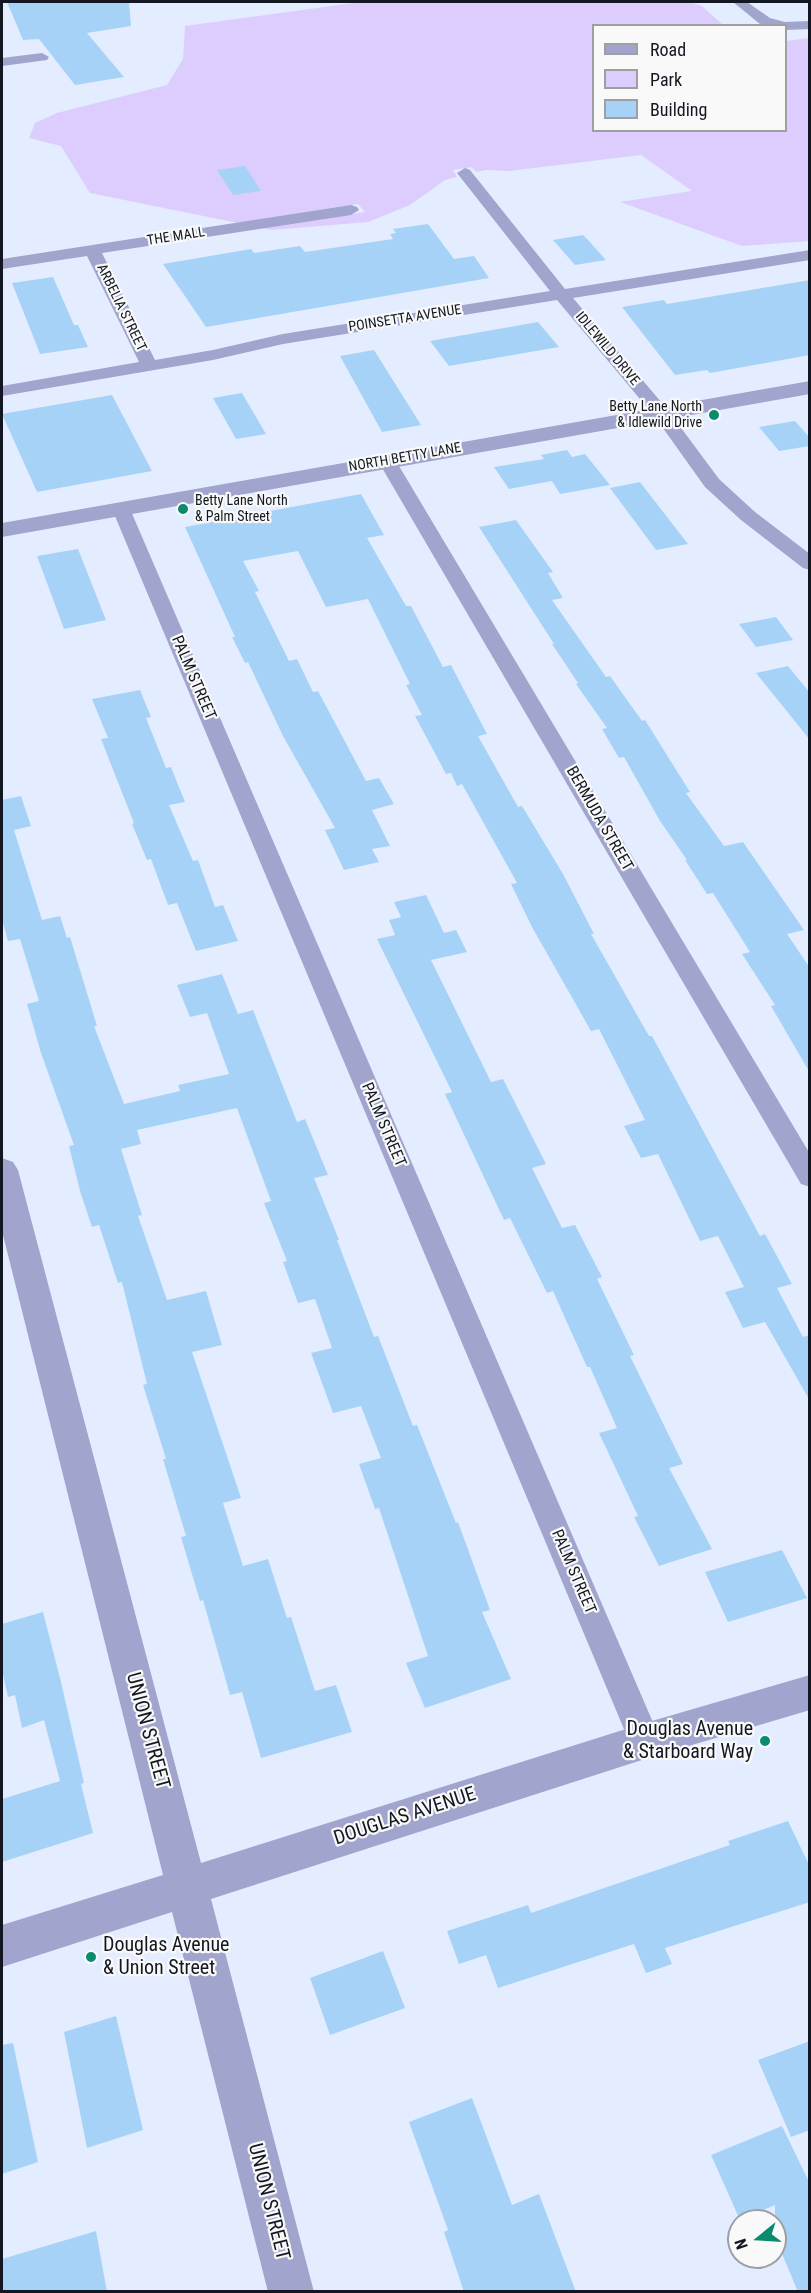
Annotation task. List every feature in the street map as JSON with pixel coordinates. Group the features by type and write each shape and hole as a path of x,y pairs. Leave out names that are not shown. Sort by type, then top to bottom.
{"street":[{"path":"739,2 765,21 776,24"},
{"path":"787,26 810,25"},
{"path":"2,62 42,57"},
{"name":"IDLEWILD DRIVE","path":"465,172 560,293 662,413 712,483 748,516 810,564"},
{"name":"THE MALL","path":"2,264 351,210"},
{"name":"ARBELIA STREET","path":"92,250 149,366"},
{"name":"POINSETTA AVENUE","path":"2,391 213,355 283,339 560,293 810,255"},
{"name":"NORTH BETTY LANE","path":"2,530 810,387"},
{"name":"BERMUDA STREET","path":"387,461 810,1177"},
{"name":"PALM STREET","path":"122,509 645,1741"},
{"name":"UNION STREET","path":"2,1170 291,2292"},
{"name":"DOUGLAS AVENUE","path":"2,1946 645,1741 810,1692"}],"green space":[{"path":"361,2 689,2 702,6 722,24 592,24 592,132 787,132 787,41 809,38 809,241 742,246 620,202 692,191 641,155 509,171 476,172 472,167 453,170 457,177 445,180 410,205 368,222 271,230 263,228 365,212 358,204 238,223 90,193 61,146 29,138 35,123 57,113 167,85 183,59 185,26"}],"building":[{"path":"7,2 129,2 131,26 87,33 124,77 75,85 39,39 23,40"},
{"path":"245,166 261,191 233,195 217,170"},
{"path":"428,224 454,259 474,256 489,278 206,327 163,264 251,249 254,253 300,246 305,252 393,239 390,234 396,233 393,229"},
{"path":"583,235 606,260 575,265 553,240"},
{"path":"53,277 74,325 78,325 88,347 40,354 12,283"},
{"path":"810,280 810,355 710,373 707,370 675,375 622,307 664,300 667,304"},
{"path":"538,322 559,347 449,366 430,341"},
{"path":"374,350 421,425 382,432 340,356"},
{"path":"242,393 266,434 236,439 213,398"},
{"path":"112,395 152,471 37,492 2,414"},
{"path":"795,421 810,438 810,446 779,451 759,427"},
{"path":"567,450 572,457 585,454 610,485 560,494 552,481 509,489 494,467 544,459 541,455"},
{"path":"640,482 688,544 656,550 610,488"},
{"path":"361,494 384,535 367,538 406,606 411,606 443,667 451,665 487,734 478,736 518,807 522,806 563,874 594,934 591,934 649,1036 652,1036 760,1236 765,1234 792,1284 777,1288 803,1337 810,1335 810,1401 765,1322 743,1328 725,1292 744,1287 718,1236 700,1241 658,1154 641,1158 624,1126 645,1120 599,1029 591,1031 532,927 511,884 517,883 462,784 457,786 451,773 446,774 415,716 422,715 406,685 410,684 368,599 326,607 298,551 243,561 259,591 255,592 289,661 297,659 313,692 318,691 366,781 379,778 394,804 372,810 390,846 372,849 379,862 344,870 325,830 335,828 283,736 248,662 245,663 232,637 235,637 185,527"},
{"path":"516,520 553,572 548,573 563,598 552,600 606,677 610,676 642,721 645,720 690,792 686,793 724,846 743,842 804,930 787,934 810,968 810,1073 771,1006 775,1005 742,954 750,952 713,893 707,894 685,860 687,860 660,821 624,757 619,758 602,729 607,728 576,684 578,683 552,644 554,644 479,527"},
{"path":"78,549 106,620 64,629 37,556"},
{"path":"776,617 793,640 756,647 739,624"},
{"path":"788,666 810,693 810,740 756,673"},
{"path":"140,690 151,717 146,718 166,768 171,767 185,802 169,805 193,861 198,860 215,907 223,905 238,941 196,951 177,903 168,905 151,859 147,860 132,824 134,823 101,739 108,738 92,699"},
{"path":"21,796 31,826 14,830 42,920 60,916 67,938 70,937 97,1026 94,1026 124,1104 180,1091 178,1085 229,1074 207,1013 190,1017 177,985 222,974 238,1014 253,1010 297,1122 305,1119 328,1175 314,1178 374,1337 378,1336 413,1426 417,1425 456,1523 458,1522 490,1610 482,1612 511,1679 425,1708 406,1663 428,1656 379,1508 375,1509 359,1464 381,1458 361,1406 333,1413 311,1353 332,1348 315,1299 298,1303 283,1262 287,1261 264,1203 271,1201 237,1108 137,1130 141,1144 121,1149 142,1215 138,1216 167,1300 206,1291 222,1345 192,1352 241,1498 223,1503 243,1566 268,1559 287,1618 291,1617 315,1691 336,1685 352,1732 261,1758 242,1692 230,1695 203,1600 200,1601 181,1537 186,1536 163,1459 166,1459 143,1385 147,1384 122,1282 118,1283 99,1225 92,1227 80,1191 69,1146 74,1145 41,1053 27,1004 39,1001 20,939 8,941 2,919 2,800"},
{"path":"426,895 444,933 456,930 467,952 431,960 491,1082 503,1079 546,1164 532,1168 562,1228 575,1225 602,1277 597,1279 634,1355 630,1356 683,1464 669,1468 712,1549 659,1566 634,1517 638,1516 599,1433 617,1428 590,1367 587,1367 553,1291 547,1293 510,1218 504,1220 445,1094 452,1092 377,939 395,935 389,920 401,917 394,902"},
{"path":"782,1550 807,1598 728,1622 705,1572"},
{"path":"43,1612 84,1783 81,1784 93,1833 2,1862 2,1799 60,1781 44,1720 22,1728 15,1695 8,1697 2,1670 2,1624"},
{"path":"788,1821 810,1867 810,1902 665,1948 672,1964 646,1973 634,1944 498,1988 486,1955 459,1964 447,1931 528,1905 531,1913 730,1845 728,1841"},
{"path":"383,1951 405,2008 330,2035 310,1978"},
{"path":"116,2016 143,2130 87,2148 64,2032"},
{"path":"810,2041 810,2130 791,2137 758,2060"},
{"path":"13,2043 38,2162 2,2174 2,2045"},
{"path":"472,2098 512,2205 539,2194 576,2292 464,2292 444,2232 448,2230 409,2122"},
{"path":"782,2126 810,2184 810,2292 798,2292 787,2266 787,2209 775,2209 775,2205 766,2209 735,2209 711,2155"},
{"path":"96,2231 107,2292 2,2292 2,2259"}],"place":[{"name":"Betty Lane North & Idlewild Drive","path":"714,415"},
{"name":"Betty Lane North & Palm Street","path":"183,509"},
{"name":"Douglas Avenue & Starboard Way","path":"765,1741"},
{"name":"Douglas Avenue & Union Street","path":"91,1957"}]}
